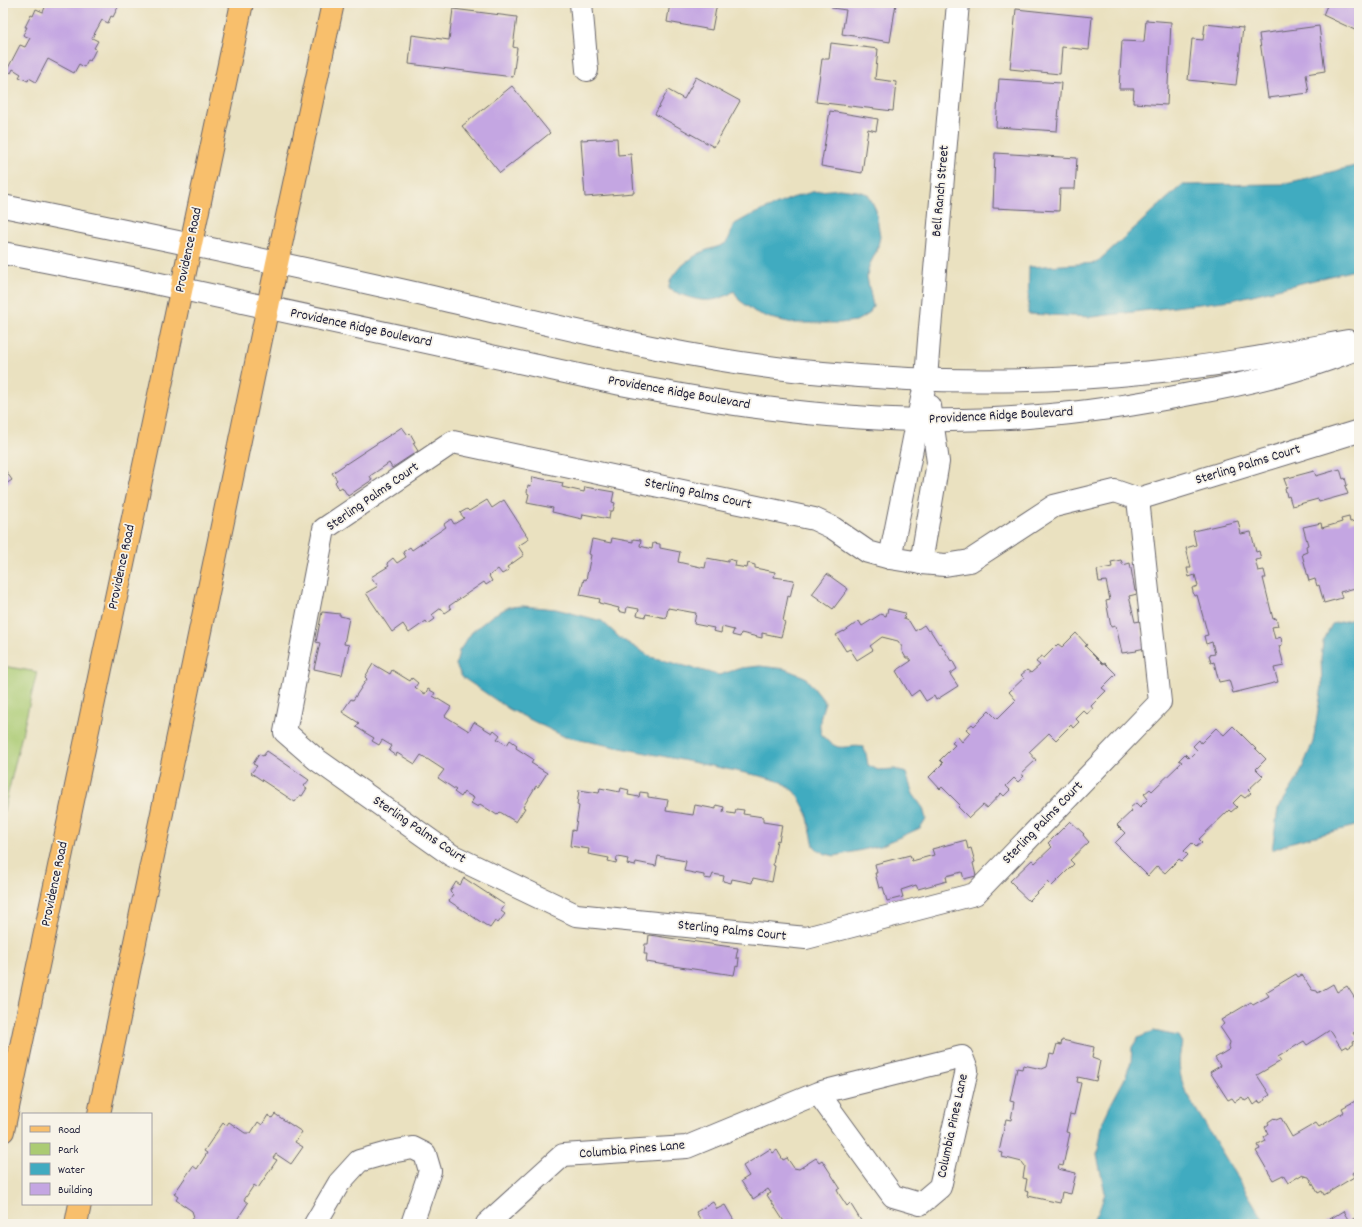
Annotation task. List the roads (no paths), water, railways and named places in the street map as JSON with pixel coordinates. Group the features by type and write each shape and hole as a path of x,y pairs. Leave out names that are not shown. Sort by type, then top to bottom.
{"main road":[{"name":"Providence Road","path":"3,1131 242,3"},
{"path":"99,1113 277,262 333,3"},
{"path":"76,1224 80,1205"}],"street":[{"path":"581,3 587,70"},
{"name":"Bell Ranch Street","path":"926,379 958,3"},
{"path":"3,206 277,262 696,356 823,373 926,379 1041,379 1150,372 1222,364 1359,339"},
{"name":"Providence Ridge Boulevard","path":"3,253 107,273 596,379 688,397 766,408 862,417 925,420 998,419 1126,406 1257,380 1305,367 1359,348"},
{"path":"890,558 925,420 926,379"},
{"path":"921,563 938,462 925,420"},
{"name":"Sterling Palms Court","path":"1138,499 1160,702 975,894 806,938 576,915 451,855 316,759 285,732 324,529 453,442 814,519 833,528 868,552 890,558 945,565 970,561 1054,506 1115,491 1138,499 1359,432"},
{"name":"Columbia Pines Lane","path":"487,1224 564,1155 687,1147 818,1093 962,1057 967,1070 940,1187 920,1204 893,1196 818,1093"},
{"path":"315,1224 339,1183 359,1161 391,1152 413,1148 425,1154 430,1171 412,1224"}],"water":[{"path":"1359,165 1359,269 1232,300 1092,317 1028,314 1029,267 1096,263 1182,185 1283,184"},
{"path":"839,189 858,191 868,194 876,210 880,237 877,250 869,266 867,277 873,306 869,314 856,321 840,323 793,323 770,318 755,312 739,300 734,291 726,296 716,299 702,300 682,295 669,289 675,273 690,259 706,250 718,247 726,242 729,238 733,225 749,216 792,198 812,192"},
{"path":"523,606 556,609 602,621 620,638 651,657 719,675 741,668 760,666 785,669 805,677 825,702 820,724 821,734 824,738 838,747 863,747 866,753 868,765 878,770 895,769 906,773 913,794 923,808 926,819 920,828 880,846 835,856 826,854 814,846 807,813 797,794 782,782 760,776 565,737 509,709 462,677 456,665 459,651 472,632 493,615 509,607"},
{"path":"1359,618 1359,825 1292,842 1272,850 1278,809 1298,778 1313,742 1322,686 1321,659 1323,642 1332,624"},
{"path":"1154,1031 1178,1036 1182,1043 1180,1068 1186,1093 1266,1224 1089,1224 1098,1213 1105,1193 1097,1155 1103,1121 1125,1078 1131,1062 1132,1047 1138,1038"}]}
